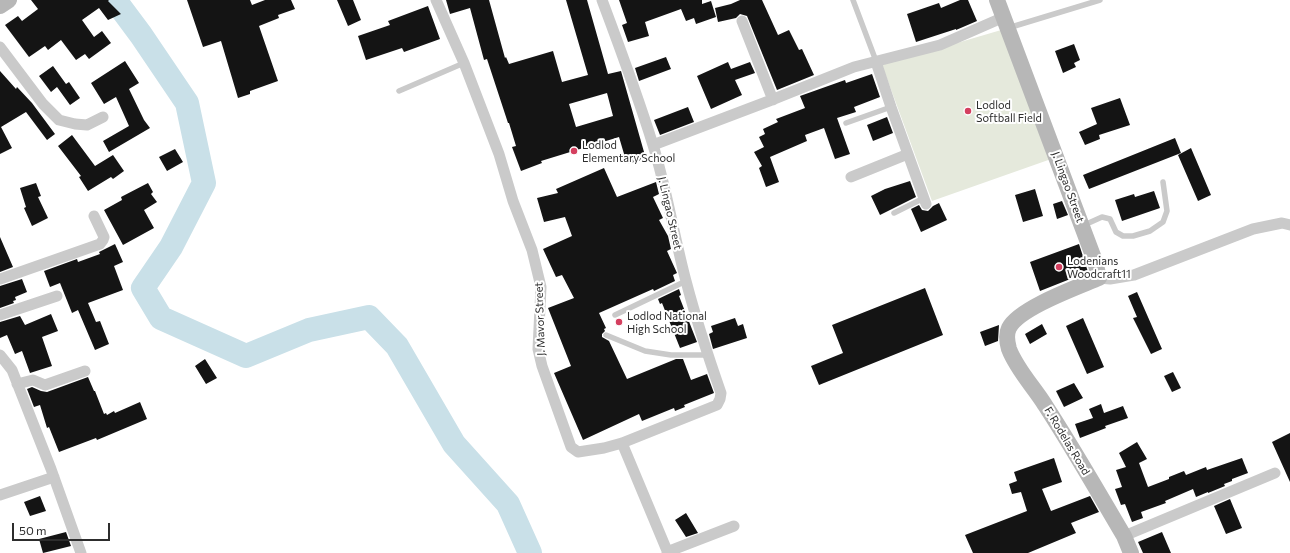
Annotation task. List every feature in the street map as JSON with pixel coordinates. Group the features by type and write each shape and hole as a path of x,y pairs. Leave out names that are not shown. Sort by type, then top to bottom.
{"street":[{"path":"0,6 9,0"},
{"name":"J. Mavor Street","path":"436,0 464,62 498,154 513,201 532,250 541,287 538,349 542,366 571,447 578,452 604,448 622,443 717,405"},
{"name":"J. Lingao Street","path":"602,0 653,145 668,201 686,280 721,393 717,405"},
{"name":"J. Lingao Street","path":"997,0 1095,261 1099,278"},
{"path":"742,21 773,100"},
{"path":"653,145 773,100 854,67 940,45 1006,22"},
{"path":"0,46 43,104 59,120 87,125 103,117"},
{"path":"876,62 925,201"},
{"path":"852,177 908,154"},
{"path":"0,279 100,244 104,237 94,216"},
{"path":"1099,278 1110,279 1134,275 1253,229 1282,223 1290,225"},
{"name":"F. Rodelas Road","path":"1099,278 1041,303 1016,319 1009,328 1007,339 1009,349 1016,364 1045,405 1124,536 1131,553"},
{"path":"0,315 58,296"},
{"path":"0,355 12,370 54,477 81,553"},
{"path":"17,384 33,380 45,385 85,371"},
{"path":"622,443 668,552 734,526"},
{"path":"1124,536 1275,473"},
{"path":"0,495 54,477"}],"lane":[{"path":"853,0 876,62"},
{"path":"1006,22 1100,0"},
{"path":"399,91 464,62"},
{"path":"846,124 891,107"},
{"path":"1082,226 1102,217 1110,219 1116,232 1123,236 1134,236 1150,231 1163,222 1167,211 1163,182"},
{"path":"894,213 925,201"},
{"path":"615,315 686,280"},
{"path":"606,335 645,351 671,355 708,355"}],"shaded area":[{"name":"Lodlod Softball Field","path":"1008,28 1054,158 932,201 882,65"}],"building":[{"path":"31,0 109,0 108,1 121,14 108,20 99,8 82,20 94,37 102,31 111,43 89,59 85,54 76,60 61,40 48,50 45,46 29,57 5,25 18,16 22,21 38,9"},
{"path":"187,0 250,0 252,5 265,0 291,0 295,9 278,15 279,18 259,26 278,81 250,91 250,94 238,98 221,41 203,47"},
{"path":"337,0 353,0 361,20 348,26"},
{"path":"446,0 489,0 505,58 506,57 509,64 553,51 562,82 588,75 566,0 587,0 608,74 621,71 646,159 627,164 619,137 541,161 542,163 521,171 512,147 516,146 509,123 487,59 484,60 470,8 450,14","holes":["607,93 613,116 576,127 569,104"]},
{"path":"619,0 702,0 702,4 711,1 716,17 696,24 694,18 686,21 681,9 645,22 649,36 628,42 622,25 627,23"},
{"path":"740,0 762,0 778,35 789,30 799,50 802,49 814,75 777,90 747,16 740,14 736,18 718,22 715,8"},
{"path":"960,0 968,0 977,21 956,30 916,42 907,14 939,3 941,8"},
{"path":"428,6 440,39 404,52 402,48 366,60 358,36 390,25 388,21"},
{"path":"1074,44 1080,60 1074,63 1076,67 1063,73 1055,51"},
{"path":"666,57 671,69 639,81 635,68"},
{"path":"125,61 139,83 129,89 144,120 150,128 109,152 103,141 129,126 116,97 104,104 91,83"},
{"path":"728,62 731,69 750,62 755,73 735,80 742,95 711,109 697,76"},
{"path":"53,66 66,84 69,82 80,98 70,105 57,87 51,92 39,76"},
{"path":"0,71 16,89 17,87 32,103 55,134 47,140 26,112 1,127 12,148 0,154"},
{"path":"872,74 880,97 854,107 856,112 837,118 850,154 835,159 824,128 805,135 807,141 770,157 779,182 766,187 759,168 762,166 754,152 764,147 759,137 765,134 763,129 778,122 776,119 805,108 800,96 845,80 846,83"},
{"path":"1120,98 1130,125 1099,135 1100,139 1085,145 1079,132 1097,124 1091,108"},
{"path":"688,107 694,122 660,135 654,120"},
{"path":"887,117 893,133 873,141 867,125"},
{"path":"72,135 95,166 113,155 124,171 113,179 111,177 88,191 79,177 81,176 58,146"},
{"path":"1175,138 1181,153 1089,189 1083,175"},
{"path":"1191,148 1211,195 1198,201 1178,155"},
{"path":"175,149 183,162 167,171 159,157"},
{"name":"Lodlod National High School","path":"604,168 617,197 656,182 659,194 653,197 663,218 659,220 668,236 671,249 667,251 677,273 673,275 675,281 599,313 606,328 604,329 605,331 602,334 602,337 609,341 627,379 676,359 683,359 691,380 707,374 714,393 684,405 685,407 675,411 674,408 642,421 639,414 583,440 554,373 571,366 548,308 574,298 562,275 556,277 543,249 572,236 565,217 544,222 537,198 558,193 556,189"},
{"path":"910,181 916,197 880,215 871,196 885,189"},
{"path":"36,183 41,196 38,197 48,218 32,226 24,208 26,207 20,188"},
{"path":"148,183 153,192 151,194 157,202 144,210 154,228 123,245 104,210 122,200 121,197"},
{"path":"1035,189 1043,216 1023,222 1015,195"},
{"path":"1154,191 1160,208 1122,221 1115,200 1134,194 1135,197"},
{"path":"1062,201 1068,215 1057,219 1053,204"},
{"path":"939,203 947,220 921,232 911,209 919,205 922,210 928,211"},
{"path":"0,237 13,267 0,272"},
{"path":"115,244 123,262 114,266 123,290 88,303 96,322 100,321 109,344 95,350 78,310 72,313 60,283 50,287 44,271 77,259 78,262 100,254 99,252"},
{"name":"Lodenians Woodcraft11","path":"1079,244 1088,272 1040,291 1030,262"},
{"path":"22,279 27,292 15,297 16,300 13,301 14,303 0,308 0,286"},
{"path":"925,288 943,335 819,385 811,366 843,353 832,325"},
{"path":"679,289 681,295 679,296 697,342 680,348 662,303 660,304 658,299"},
{"path":"1137,292 1162,349 1151,354 1133,318 1137,317 1128,296"},
{"path":"51,314 58,331 42,337 52,366 30,373 22,351 15,354 7,335 0,338 0,322 20,316 25,325"},
{"path":"735,318 738,326 743,324 747,338 713,349 709,334 713,332 711,326"},
{"path":"1083,318 1104,367 1087,374 1066,326"},
{"path":"1042,324 1047,334 1030,344 1025,334"},
{"path":"999,325 998,341 985,346 980,332"},
{"path":"205,359 217,378 206,384 195,366"},
{"path":"1173,372 1181,388 1172,392 1164,376"},
{"path":"88,377 104,414 106,413 107,415 114,411 115,413 140,402 147,419 97,440 96,438 59,452 49,427 47,428 40,405 34,407 27,389 32,387 47,392"},
{"path":"1074,383 1083,398 1064,407 1056,391"},
{"path":"1101,404 1104,413 1123,406 1128,418 1105,426 1106,428 1080,438 1075,424 1093,418 1089,409"},
{"path":"1290,433 1290,482 1272,442"},
{"path":"1137,442 1147,459 1139,463 1148,487 1169,479 1169,477 1184,471 1186,475 1206,467 1207,470 1242,458 1248,473 1232,479 1232,481 1224,484 1225,486 1196,497 1193,489 1165,501 1166,503 1141,512 1143,518 1132,522 1125,504 1121,505 1115,489 1122,487 1116,470 1126,467 1119,453"},
{"path":"1054,458 1062,482 1042,489 1051,511 1090,496 1099,512 1071,523 1076,533 1028,553 973,553 965,535 1027,511 1021,492 1012,494 1009,484 1017,481 1014,472"},
{"path":"40,496 46,511 30,516 24,502"},
{"path":"1230,499 1242,528 1226,534 1214,506"},
{"path":"686,513 698,533 686,537 675,520"},
{"path":"66,532 71,546 43,553 39,539"},
{"path":"1162,532 1171,553 1143,553 1138,542"}],"waterway":[{"path":"115,0 141,35 187,103 204,183 171,247 143,288 161,318 246,356 309,330 369,317 397,346 454,444 508,504 530,553"}],"place":[{"name":"Lodlod Softball Field","path":"968,111"},
{"name":"Lodlod Elementary School","path":"574,151"},
{"name":"Lodenians Woodcraft11","path":"1059,267"},
{"name":"Lodlod National High School","path":"619,322"}]}
